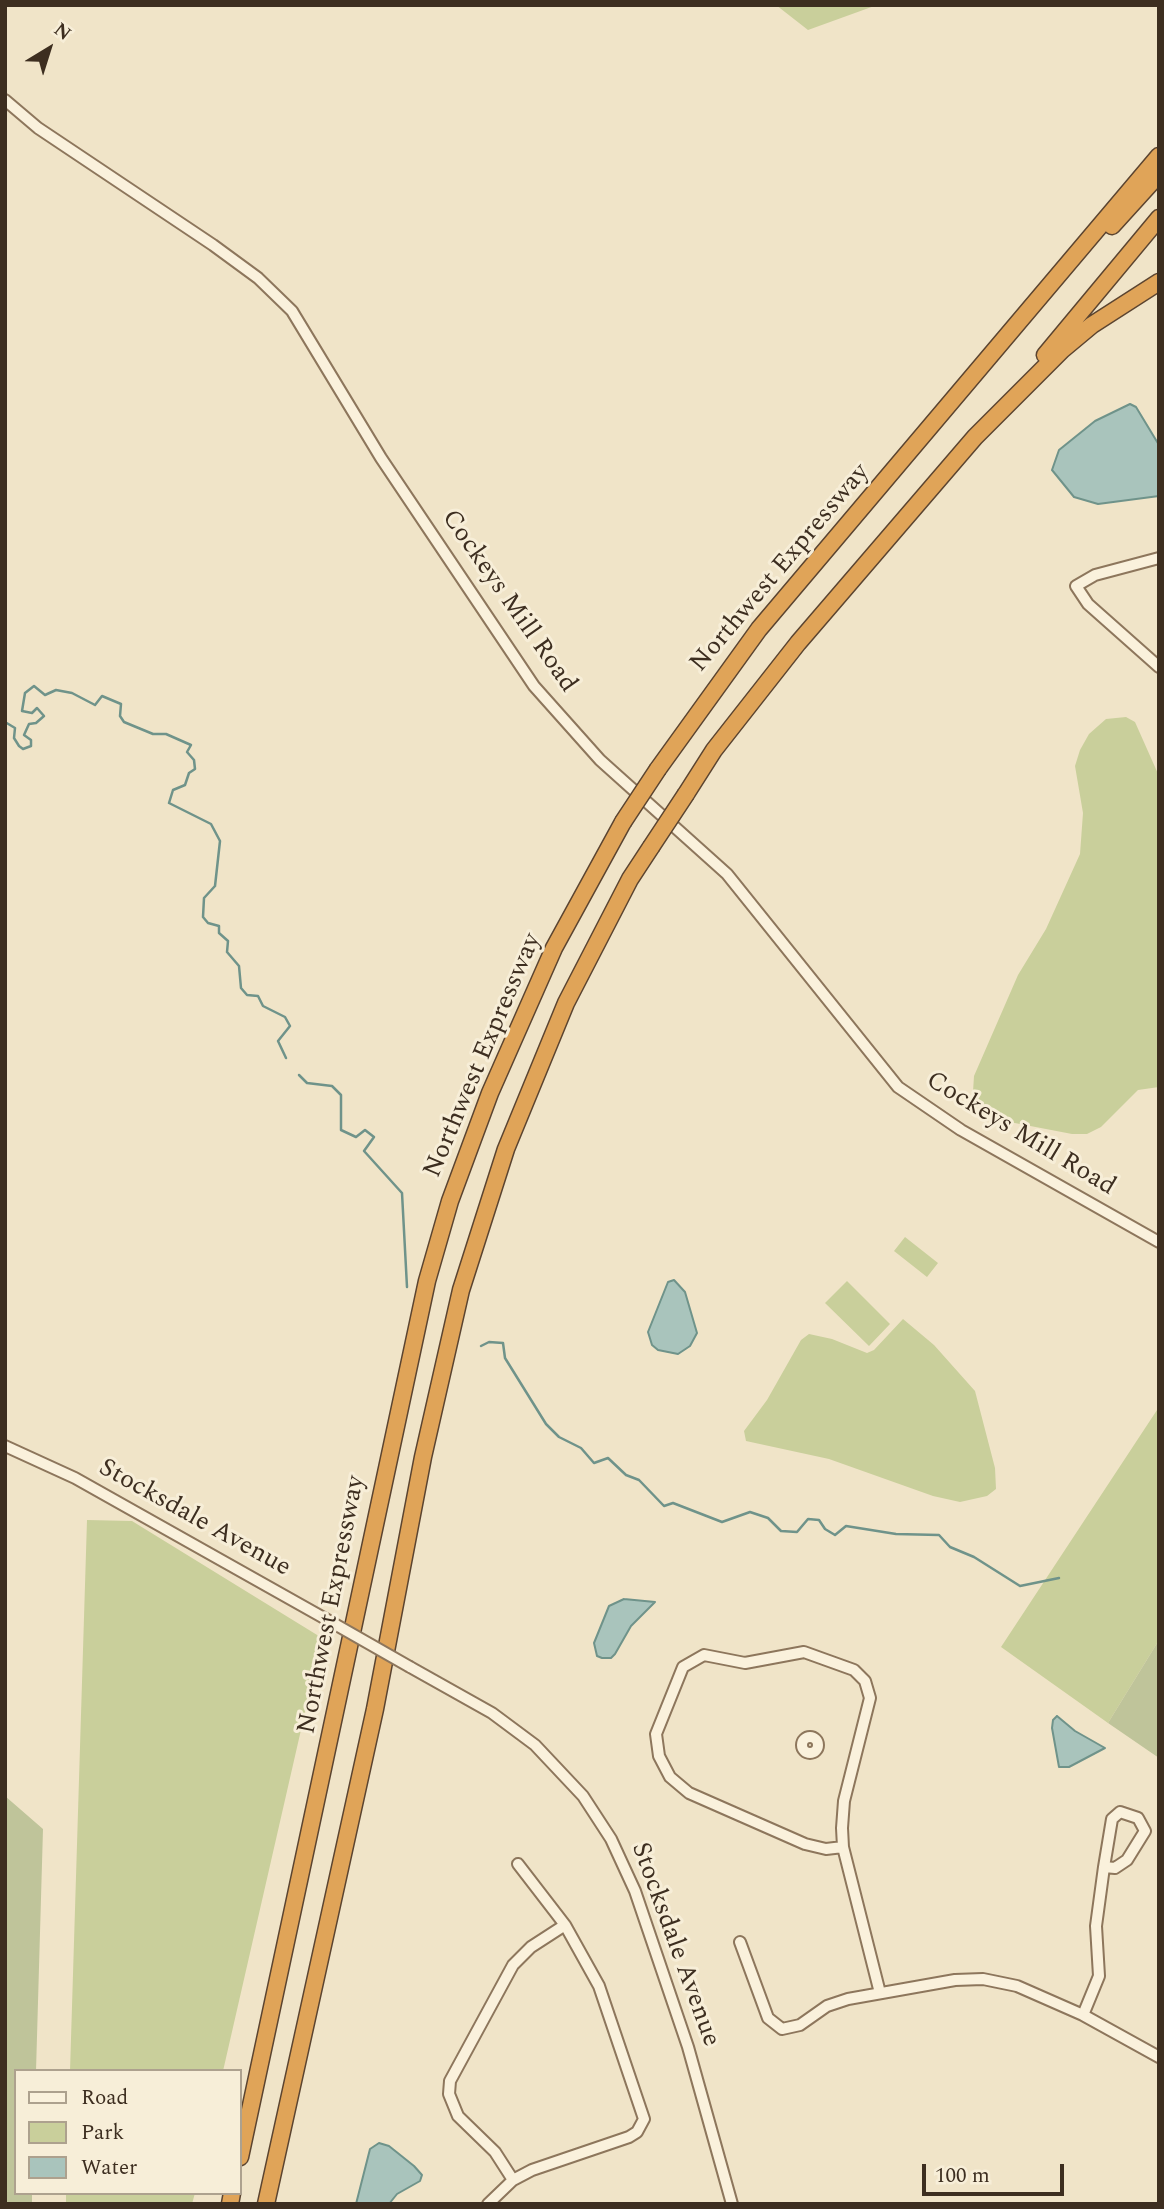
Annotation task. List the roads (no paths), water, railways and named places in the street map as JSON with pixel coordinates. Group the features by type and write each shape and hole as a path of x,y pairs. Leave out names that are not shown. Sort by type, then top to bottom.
{"highway":[{"name":"Northwest Expressway","path":"242,2148 340,1698 409,1358 443,1228 489,1093 554,948 623,822 657,769 759,629 1159,156"},
{"path":"1007,338 1159,174"},
{"path":"975,437 1159,218"},
{"name":"Northwest Expressway","path":"266,2204 375,1709 423,1457 461,1290 506,1149 562,1013 630,879 651,846 714,750 798,643 975,437 1062,350 1092,325 1159,282"}],"street":[{"name":"Cockeys Mill Road","path":"5,100 38,128 258,278 292,311 381,458 534,686 600,760 727,874 898,1087 961,1130 1159,1242"},
{"path":"1159,558 1095,575 1076,586 1088,604 1159,667"},
{"name":"Stocksdale Avenue","path":"5,1446 75,1478 477,1704 519,1732 565,1775 597,1816 635,1891 688,2046 732,2204"},
{"path":"843,1847 826,1849 805,1843 689,1793 670,1777 659,1756 656,1734 677,1675 690,1661 704,1655 745,1663 804,1653 854,1670 865,1681 870,1698 844,1801 843,1847 880,1993"},
{"path":"1083,2015 1099,1976 1096,1926 1104,1867 1112,1819 1120,1812 1138,1818 1145,1831 1127,1860 1115,1868 1104,1867"},
{"path":"488,2204 513,2180 555,2161 629,2137 637,2132 644,2119 599,1986 565,1926 518,1864"},
{"path":"513,2180 495,2152 458,2116 449,2094 450,2081 513,1965 531,1947 565,1926"},
{"path":"740,1942 768,2018 782,2029 800,2025 836,2002 955,1980 983,1979 1017,1986 1083,2015 1159,2057"}],"water":[{"path":"1130,404 1136,407 1159,445 1159,496 1098,504 1074,497 1052,470 1059,450 1095,421"},
{"path":"674,1280 685,1292 697,1333 690,1346 678,1354 658,1350 652,1345 648,1332 668,1282"},
{"path":"624,1599 655,1602 631,1626 611,1658 597,1656 594,1643 609,1606"},
{"path":"1057,1716 1075,1731 1105,1748 1069,1767 1059,1767 1052,1728 1053,1720"},
{"path":"379,2143 389,2146 414,2166 422,2175 420,2181 397,2194 389,2204 356,2204 370,2149"}],"waterway":[{"path":"5,722 15,728 14,738 19,746 23,749 31,746 31,740 24,735 29,724 36,723 44,716 37,708 32,713 22,711 25,693 34,686 45,695 56,690 72,693 95,705 102,696 121,704 120,716 124,722 153,734 166,734 191,745 187,752 194,760 195,769 189,773 185,785 173,790 169,803 211,824 220,841 215,886 204,898 203,917 208,923 219,926 219,933 228,941 227,952 239,966 241,988 247,995 258,996 263,1006 285,1017 290,1026 278,1041 286,1058"},
{"path":"299,1075 307,1083 332,1086 341,1095 341,1130 356,1137 365,1130 374,1137 364,1151 402,1193 407,1287"},
{"path":"481,1346 489,1342 503,1343 505,1358 546,1424 559,1437 581,1448 594,1463 608,1458 626,1475 639,1480 664,1506 673,1503 722,1522 750,1512 768,1518 781,1531 797,1532 808,1519 819,1520 825,1529 835,1535 846,1526 896,1534 939,1535 950,1547 974,1557 1020,1586 1059,1578"}]}
